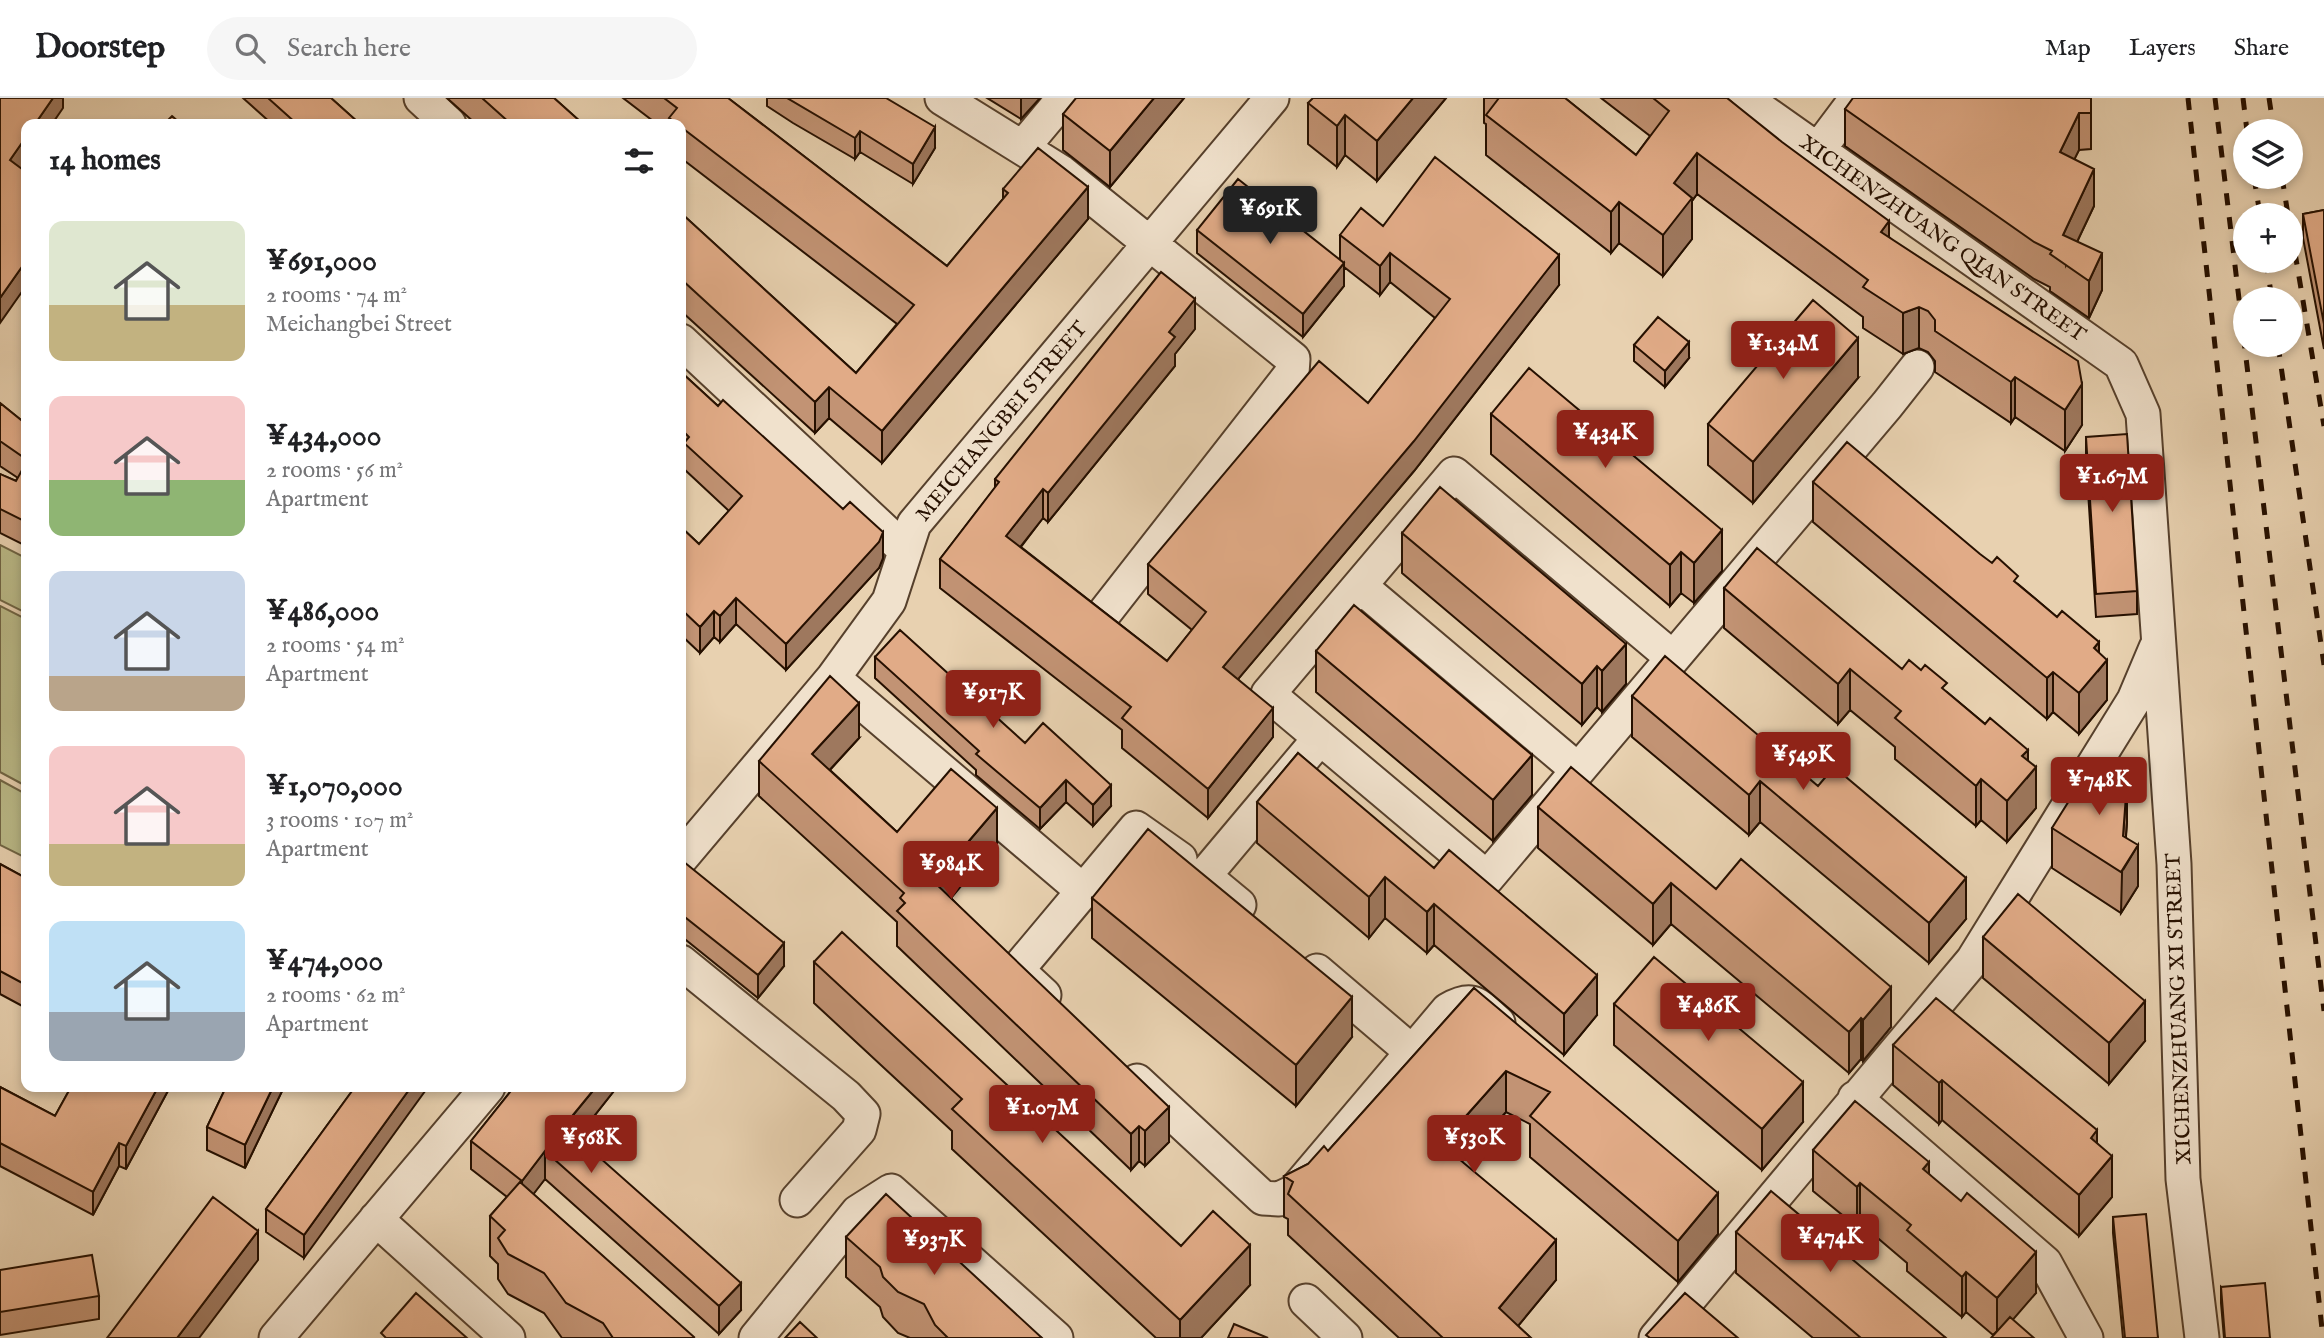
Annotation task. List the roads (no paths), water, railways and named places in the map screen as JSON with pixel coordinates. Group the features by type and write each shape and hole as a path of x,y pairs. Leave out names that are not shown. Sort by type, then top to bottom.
{"street":[{"path":"421,98 444,119"},
{"path":"942,98 1023,146 1150,243 1293,359 1293,373 1106,611"},
{"path":"1023,146 1064,98"},
{"name":"MEICHANGBEI STREET","path":"686,853 833,678 889,601 914,524 1272,98"},
{"name":"XICHENZHUANG QIAN STREET","path":"1744,98 2121,364 2133,387"},
{"path":"1818,150 1857,98"},
{"path":"686,346 905,550"},
{"path":"1673,658 1454,474 1268,694 1487,878 1673,658 1917,367"},
{"name":"XICHENZHUANG XI STREET","path":"2133,387 2143,414 2174,864 2183,1179 2202,1338"},
{"path":"1360,586 1578,770"},
{"path":"1657,1338 1973,960 2134,700 2159,643"},
{"path":"833,678 1083,891"},
{"path":"1204,876 1320,738"},
{"path":"1068,1017 1017,970 1136,828 1204,876 1266,928"},
{"path":"1297,954 1412,1052"},
{"path":"686,966 846,1096 863,1114 859,1130 797,1200"},
{"path":"1119,1065 1263,1198 1279,1199 1294,1192 1448,1010 1464,1001 1475,1003 1517,1038"},
{"path":"276,1338 484,1092"},
{"path":"1855,1098 2045,1264 2086,1338"},
{"path":"756,1338 858,1212 891,1191 1056,1338"},
{"path":"376,1219 508,1338"},
{"path":"1306,1301 1345,1338"}],"railway":[{"path":"2188,98 2323,1338"},
{"path":"2215,98 2324,1011"},
{"path":"2243,98 2246,119"},
{"path":"2269,98 2272,119"},
{"path":"2256,189 2258,203"},
{"path":"2284,189 2286,203"},
{"path":"2268,273 2270,287"},
{"path":"2298,273 2324,426"},
{"path":"2280,357 2324,665"}]}
